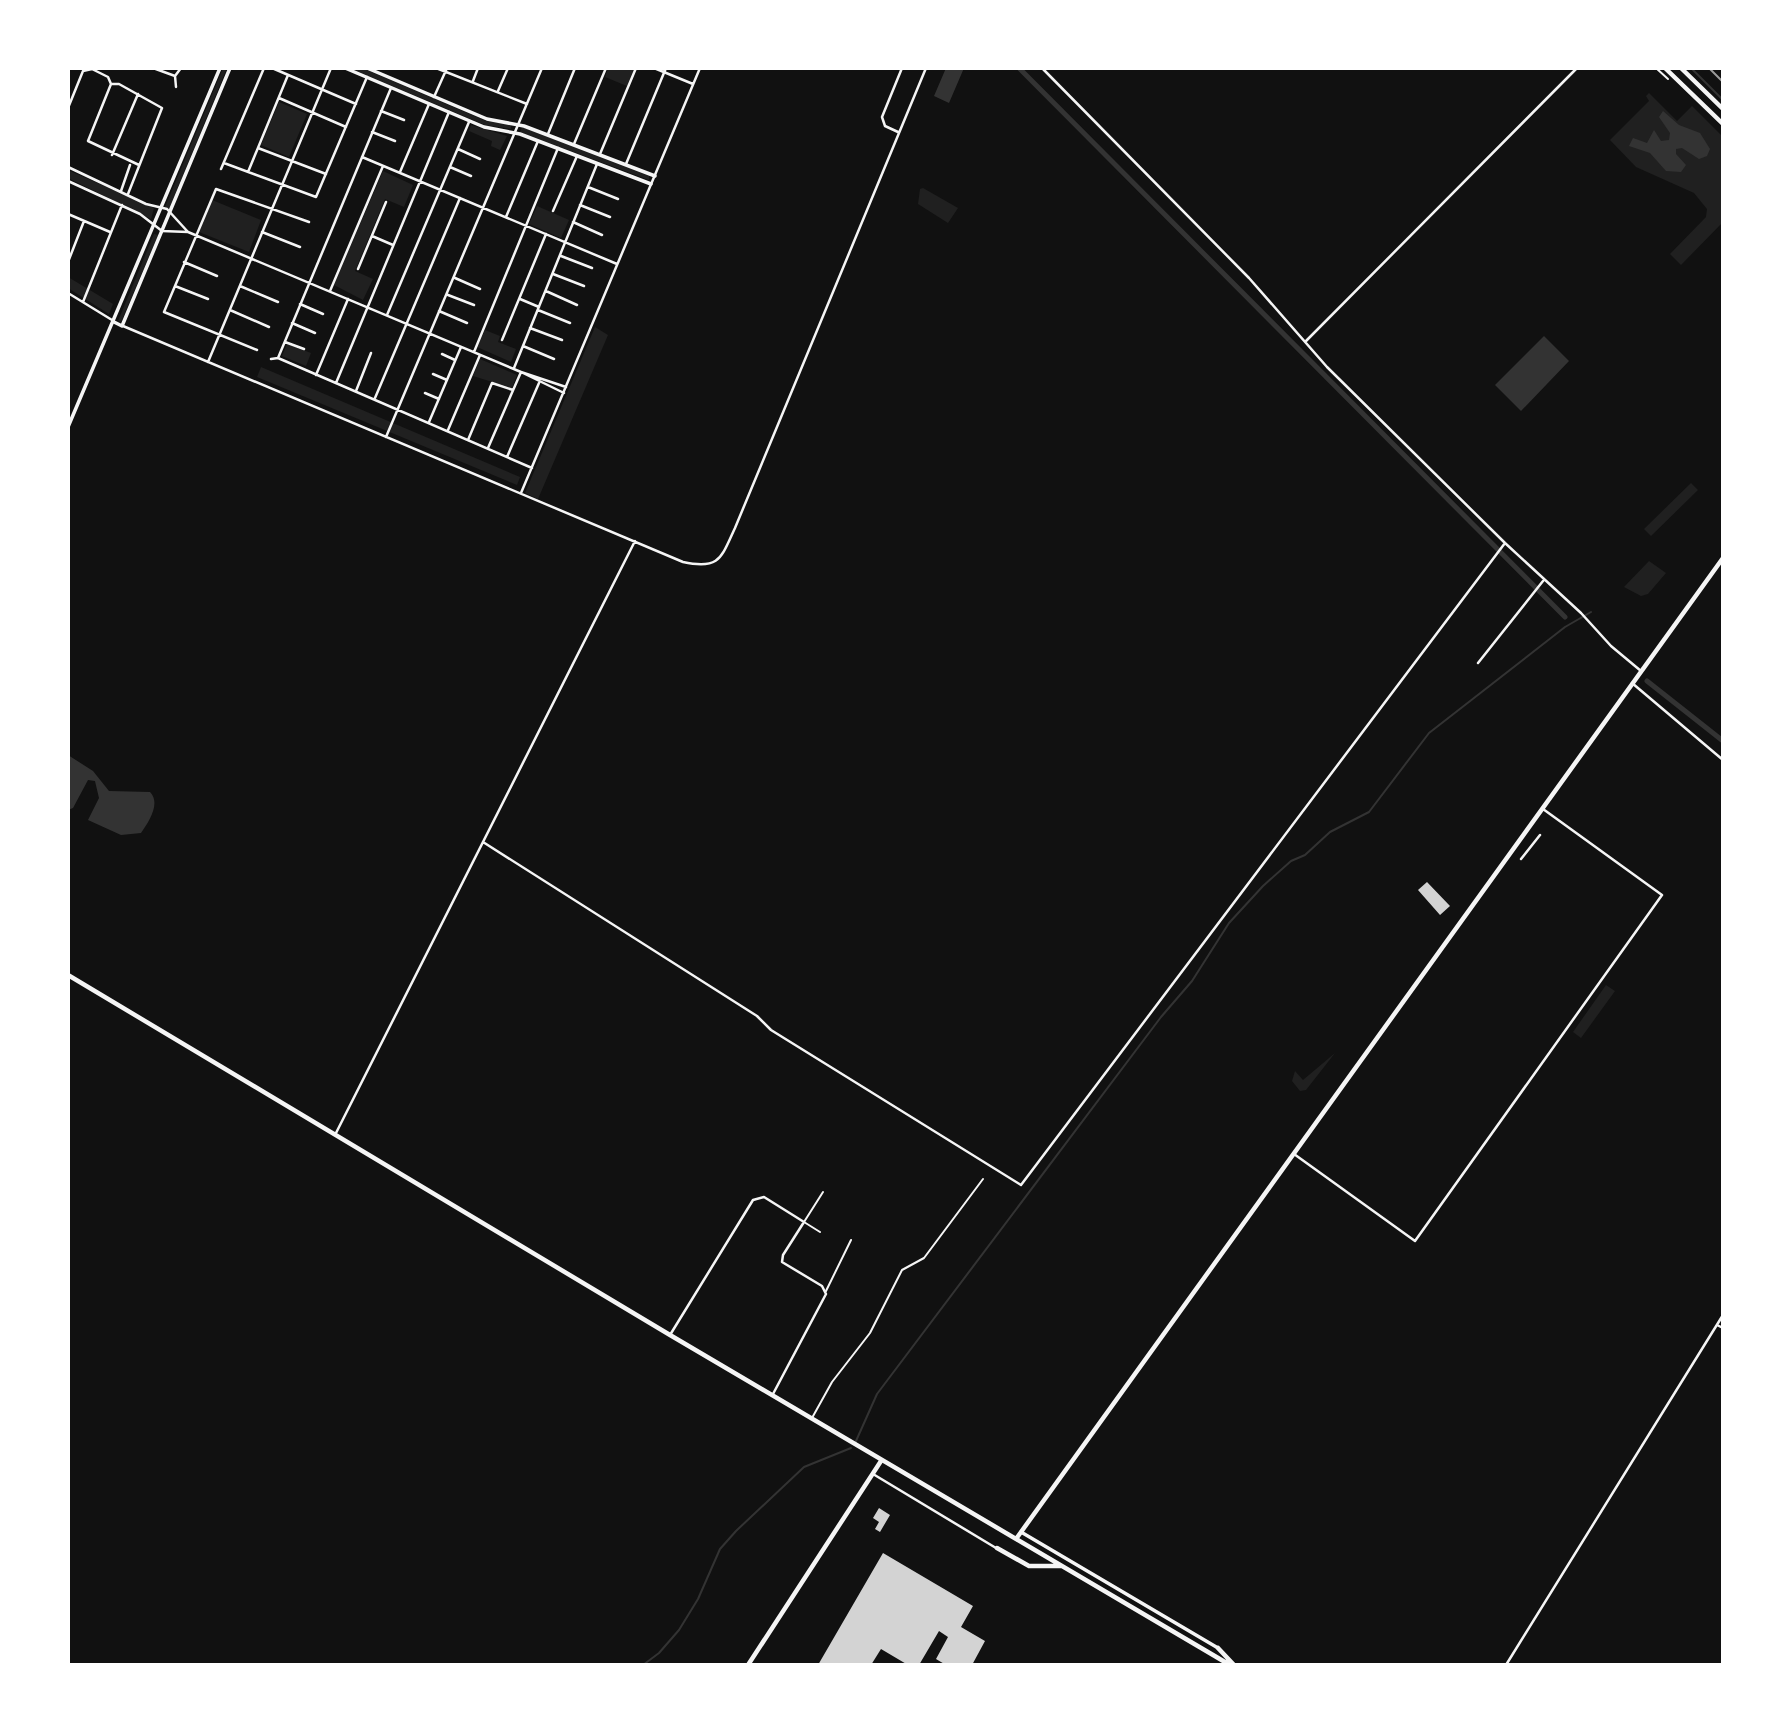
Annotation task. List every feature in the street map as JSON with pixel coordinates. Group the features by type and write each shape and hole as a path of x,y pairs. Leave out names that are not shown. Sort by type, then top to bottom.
{"main road":[{"path":"1665,68 1723,124"},
{"path":"1681,68 1723,109"},
{"path":"1016,1539 1723,558"},
{"path":"68,975 881,1461 1232,1665"},
{"path":"748,1665 881,1461"},
{"path":"997,1548 1029,1566 1062,1566"},
{"path":"1218,1648 1232,1665"}],"street":[{"path":"153,68 175,76"},
{"path":"176,87 175,76 181,68"},
{"path":"68,427 220,68"},
{"path":"122,326 230,68"},
{"path":"221,169 264,68"},
{"path":"272,68 355,104"},
{"path":"208,362 331,68"},
{"path":"345,68 470,121 538,141 651,184"},
{"path":"367,68 487,119 548,134 655,176"},
{"path":"436,68 527,104"},
{"path":"472,82 478,68"},
{"path":"498,92 508,68"},
{"path":"386,437 542,68"},
{"path":"548,134 575,68"},
{"path":"574,144 606,68"},
{"path":"600,154 636,68"},
{"path":"654,68 665,70 693,85"},
{"path":"521,493 700,68"},
{"path":"898,132 885,126 881,117 902,68"},
{"path":"68,300 70,294 122,326 635,541 691,564 710,565 720,560 926,68"},
{"path":"1042,68 1249,278 1328,367 1505,543 1581,613 1611,646 1641,671"},
{"path":"1306,341 1577,68"},
{"path":"68,108 83,70 92,69 108,77 111,84 88,141 127,162 139,165"},
{"path":"435,97 446,70"},
{"path":"626,164 665,70"},
{"path":"248,172 288,75"},
{"path":"224,163 316,197 367,77"},
{"path":"111,84 161,106 127,195"},
{"path":"278,358 391,88"},
{"path":"113,155 138,94"},
{"path":"279,98 346,127"},
{"path":"400,173 429,104"},
{"path":"381,111 404,120"},
{"path":"336,383 449,112"},
{"path":"387,315 470,121"},
{"path":"372,132 395,141"},
{"path":"506,217 538,141"},
{"path":"258,148 326,174"},
{"path":"474,352 558,148"},
{"path":"458,149 480,159"},
{"path":"553,211 577,156"},
{"path":"362,157 618,265"},
{"path":"121,192 130,169 127,162"},
{"path":"513,369 597,164"},
{"path":"330,291 383,166"},
{"path":"68,167 127,195 170,211 188,232"},
{"path":"450,167 471,176"},
{"path":"88,190 87,182 93,179"},
{"path":"68,181 122,205 162,231 188,232 513,369 566,387"},
{"path":"588,187 618,199"},
{"path":"257,350 164,312 184,262 216,189 309,222"},
{"path":"375,399 460,198"},
{"path":"358,269 386,202"},
{"path":"83,302 122,205"},
{"path":"580,205 610,217"},
{"path":"68,214 111,233"},
{"path":"68,261 84,221"},
{"path":"573,222 601,235"},
{"path":"262,232 300,247"},
{"path":"502,340 546,234"},
{"path":"372,236 393,245"},
{"path":"561,256 592,268"},
{"path":"184,262 217,276"},
{"path":"553,274 584,286"},
{"path":"454,277 481,289"},
{"path":"175,286 208,299"},
{"path":"240,286 278,302"},
{"path":"546,291 577,304"},
{"path":"447,294 474,305"},
{"path":"316,375 348,299"},
{"path":"519,299 570,323"},
{"path":"300,304 323,314"},
{"path":"230,310 268,327"},
{"path":"439,312 467,323"},
{"path":"292,323 315,333"},
{"path":"530,328 562,340"},
{"path":"285,342 304,349"},
{"path":"429,422 461,346"},
{"path":"523,346 554,359"},
{"path":"356,391 371,353"},
{"path":"442,354 455,360"},
{"path":"448,430 480,355"},
{"path":"271,359 278,358 532,468"},
{"path":"521,372 564,393"},
{"path":"488,448 521,372"},
{"path":"433,374 447,380"},
{"path":"468,440 492,383 513,390"},
{"path":"508,457 539,383"},
{"path":"425,393 439,399"},
{"path":"335,1135 635,541"},
{"path":"483,842 757,1016 771,1030 1021,1185 1505,543"},
{"path":"1478,663 1544,580"},
{"path":"1632,682 1723,760"},
{"path":"1294,1154 1415,1241 1662,895 1542,809"},
{"path":"1521,859 1540,835"},
{"path":"670,1335 756,1197 764,1197 804,1222 782,1260 826,1291 772,1396"},
{"path":"1506,1665 1723,1315"},
{"path":"1717,1325 1723,1328"},
{"path":"873,1474 997,1548"},
{"path":"1021,1532 1218,1648"}],"lane":[{"path":"811,1419 832,1382 867,1337 902,1270 924,1258 983,1179"},
{"path":"820,1232 804,1222 823,1192"},
{"path":"826,1291 851,1240"}],"shaded area":[{"path":"223,68 227,68 169,209 165,207"},
{"path":"350,68 362,68 486,121 511,125 511,129 485,125"},
{"path":"608,68 634,68 627,86 605,77"},
{"path":"946,68 964,68 949,103 934,96"},
{"path":"1649,93 1677,121 1692,106 1723,137 1723,222 1681,265 1670,254 1706,217 1707,209 1694,193 1636,167 1610,140 1649,101 1646,96"},
{"path":"279,102 307,114 289,157 261,145"},
{"path":"1663,111 1679,125 1700,133 1710,149 1707,156 1699,159 1682,148 1676,149 1676,154 1686,165 1681,172 1666,171 1650,153 1629,146 1633,138 1647,143 1654,130 1661,141 1669,140 1670,133 1659,117"},
{"path":"471,125 507,136 500,150 491,146 492,141 469,131"},
{"path":"522,127 649,176 649,180 520,132"},
{"path":"68,170 154,208 151,219 68,178"},
{"path":"383,171 413,185 404,207 385,199 355,271 373,279 363,300 334,285"},
{"path":"923,188 958,208 948,223 918,204 920,189"},
{"path":"212,200 261,220 249,252 199,232"},
{"path":"537,206 569,220 561,238 529,224"},
{"path":"154,234 158,235 121,322 118,321"},
{"path":"68,277 113,304 109,314 68,288"},
{"path":"595,327 608,335 538,499 525,493"},
{"path":"485,330 500,336 498,342 516,349 511,362 477,347"},
{"path":"1544,336 1569,361 1521,411 1495,385"},
{"path":"287,344 311,353 306,366 282,356"},
{"path":"480,359 517,375 512,388 473,376"},
{"path":"261,367 520,477 517,485 257,377"},
{"path":"1691,483 1698,490 1651,536 1644,529"},
{"path":"1649,561 1666,573 1648,594 1641,596 1624,587"},
{"path":"68,755 93,771 109,791 150,792 154,807 141,833 121,835 88,820 99,798 95,781 88,780 73,808 68,810"},
{"path":"1606,985 1615,991 1581,1038 1573,1032"},
{"path":"1335,1053 1306,1090 1300,1091 1292,1081 1295,1071 1303,1080"}],"building":[{"path":"1427,882 1450,906 1440,915 1418,890"},
{"path":"879,1508 890,1515 880,1532 875,1529 879,1522 873,1518"},
{"path":"883,1553 973,1606 961,1627 985,1641 972,1665 946,1665 936,1659 948,1637 939,1631 919,1665 908,1665 881,1649 871,1665 818,1665"}],"waterway":[{"path":"1019,68 1565,617"},
{"path":"1691,68 1723,100"},
{"path":"856,1441 877,1394 1161,1017 1192,981 1229,923 1263,886 1291,861 1305,855 1330,832 1369,812 1429,733 1565,627 1591,612"},
{"path":"1647,681 1723,741"},
{"path":"643,1665 659,1653 679,1630 698,1599 720,1549 736,1531 804,1467 851,1448"}],"railway":[{"path":"1709,68 1723,82"}]}
